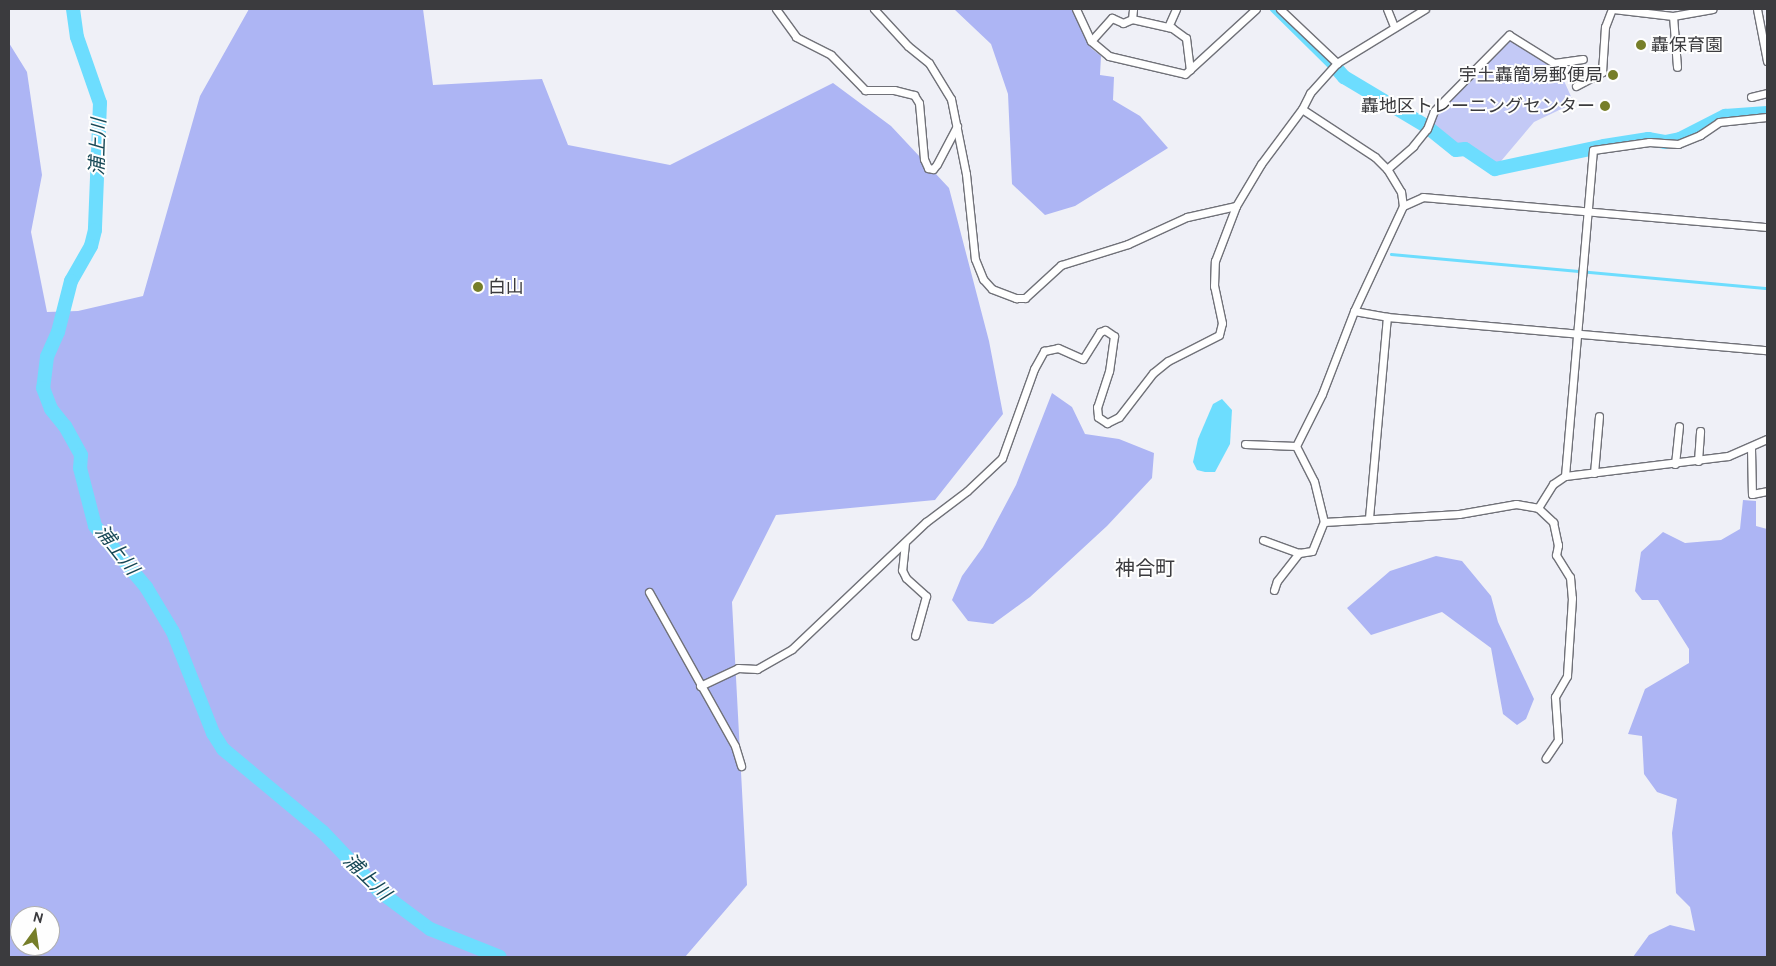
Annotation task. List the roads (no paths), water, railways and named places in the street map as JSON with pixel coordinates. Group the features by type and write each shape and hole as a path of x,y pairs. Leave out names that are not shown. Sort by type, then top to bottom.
{"street":[{"path":"776,9 796,37 831,54 865,90 894,90 914,95 920,103 924,159 928,168 933,169 937,164 957,126"},
{"path":"874,9 908,46 929,63 942,80 952,99 975,260 983,279 992,289 1016,298 1034,293 1061,265 1128,244 1187,217 1208,215 1236,206"},
{"path":"1076,9 1091,40 1109,56 1176,74 1185,74 1190,70 1256,9"},
{"path":"1132,19 1133,9"},
{"path":"1168,28 1176,9"},
{"path":"1280,9 1337,63"},
{"path":"1387,9 1394,26"},
{"path":"700,686 738,668 757,669 792,649 905,543 1002,458 1034,369 1044,351 1058,348 1083,359 1100,332 1104,330 1114,336 1109,371 1097,406 1098,417 1107,424 1119,417 1153,373 1168,361 1219,335 1222,323 1214,286 1215,261 1236,206 1261,164 1302,109 1310,93 1337,63 1394,26 1425,9"},
{"path":"1576,86 1602,72 1605,27 1612,9 1675,13 1712,9"},
{"path":"1757,9 1767,60"},
{"path":"1675,13 1677,67"},
{"path":"1091,40 1112,18 1122,23 1132,19 1168,28 1186,38 1190,70"},
{"path":"1387,169 1413,146 1427,129 1434,111 1509,35 1554,63 1583,59"},
{"path":"1751,96 1767,92"},
{"path":"1296,446 1322,394 1354,311 1403,206 1401,192 1387,169 1345,136 1302,109"},
{"path":"1565,476 1593,150 1649,142 1678,144 1700,135 1719,122 1767,116"},
{"path":"1403,206 1423,197 1767,227"},
{"path":"1354,311 1386,317 1767,350"},
{"path":"1369,518 1386,317"},
{"path":"1594,473 1599,416"},
{"path":"1675,464 1679,426"},
{"path":"1698,461 1700,431"},
{"path":"1538,508 1553,484 1565,476 1698,461 1751,448 1767,439"},
{"path":"1245,444 1296,446"},
{"path":"1263,540 1299,553 1312,551 1324,522 1314,481 1296,446"},
{"path":"1751,448 1752,494 1767,491"},
{"path":"1324,522 1459,514 1516,504 1538,508 1553,522 1558,545 1556,555 1570,577 1572,598 1566,676 1555,697 1558,740 1546,758"},
{"path":"905,543 902,570 906,578 926,596 915,636"},
{"path":"1274,590 1277,581 1299,553"},
{"path":"649,592 735,746 740,766"}],"waterway":[{"name":"浦上川","path":"73,9 77,37 100,103 95,230 91,246 71,281 58,332 47,357 43,388 51,409 65,426 81,455 80,468 95,526 146,587 173,632 213,733 223,749 323,832 379,891 430,929 500,957"},
{"path":"1274,9 1331,65"},
{"path":"1337,69 1344,77 1426,126 1456,150 1465,149 1495,169 1604,146 1648,139 1665,142 1680,139 1725,116 1767,113"},
{"path":"1391,254 1767,288"}],"place":[{"name":"轟保育園","path":"1641,45"},
{"name":"宇土轟簡易郵便局","path":"1613,75"},
{"name":"轟地区トレーニングセンター","path":"1605,106"},
{"name":"白山","path":"478,287"}],"district":[{"name":"神合町","path":"1145,568"}]}
